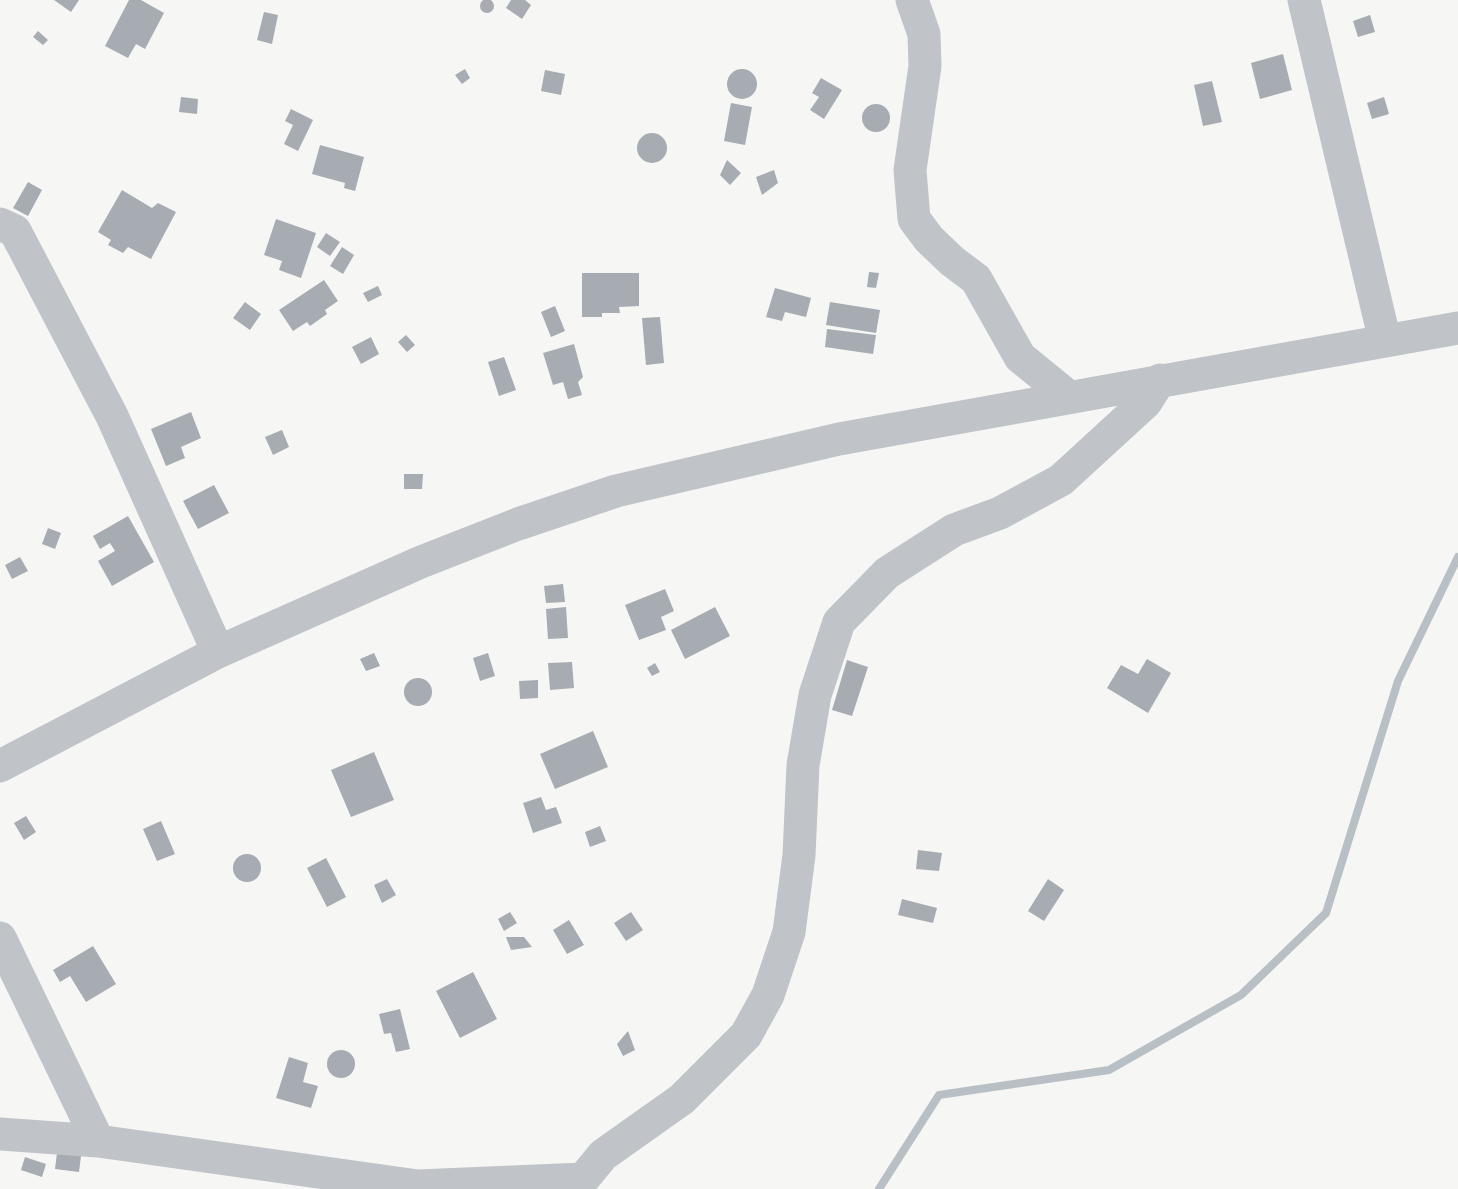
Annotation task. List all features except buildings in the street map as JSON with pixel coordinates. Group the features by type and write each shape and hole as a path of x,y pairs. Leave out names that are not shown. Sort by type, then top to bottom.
{"street":[{"path":"912,0 924,34 925,66 910,171 914,219 929,239 976,279 1020,357 1069,397"},
{"path":"1304,0 1385,341"},
{"path":"0,224 15,231 112,416 218,652"},
{"path":"0,766 218,652 421,562 518,524 616,491 839,439 1458,328"},
{"path":"0,1134 98,1142 418,1186 579,1184 603,1155 682,1099 746,1035 768,995 789,932 799,855 802,765 815,695 839,622 887,573 954,530 1000,513 1061,480 1146,402 1160,380"},
{"path":"0,938 98,1142"}],"waterway":[{"path":"879,1189 939,1095 1109,1070 1241,995 1326,913 1398,681 1458,557"}]}
